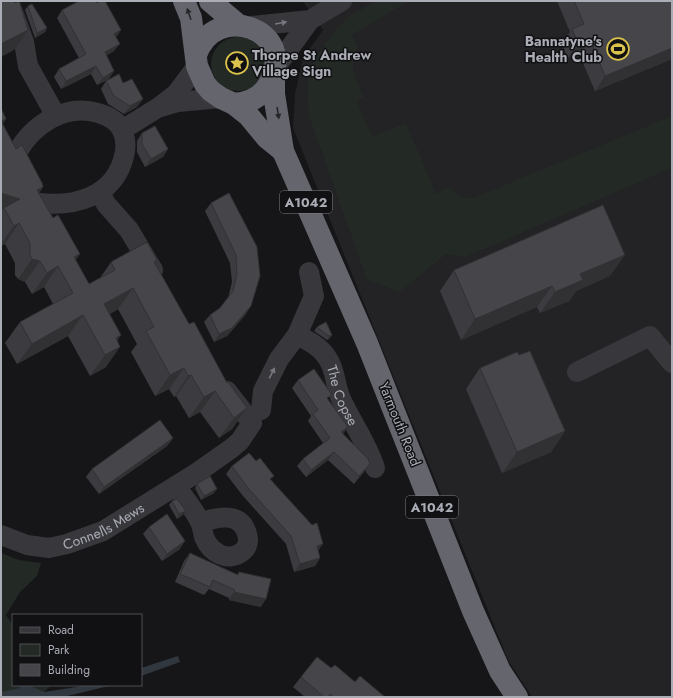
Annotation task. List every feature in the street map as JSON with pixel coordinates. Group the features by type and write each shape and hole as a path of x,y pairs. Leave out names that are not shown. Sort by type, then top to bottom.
{"highway":[{"name":"Yarmouth Road","path":"184,1 191,18 196,60 205,84 211,91 248,115 267,138 283,151"},
{"name":"Yarmouth Road","path":"210,1 244,25 261,31 268,39 273,49 275,71 274,94 283,151 367,343 473,611 500,671 517,697"},
{"path":"196,60 199,45 211,31 226,24 244,25"},
{"path":"227,101 243,103 258,97 267,88 275,71"}],"street":[{"path":"9,1 24,42 28,66 56,116"},
{"path":"275,71 310,20 342,1"},
{"path":"244,25 310,20"},
{"path":"122,130 159,107 176,94 196,60"},
{"path":"159,107 178,102 227,101"},
{"path":"18,154 28,136 56,116 71,111 93,111 106,115 115,121 122,130 126,142 122,164 116,176 100,193 89,198 65,204 39,203"},
{"path":"100,193 106,204 130,230 162,285"},
{"name":"Connells Mews","path":"1,535 27,545 49,548 67,544 103,531 198,472 240,441 256,416 275,398 292,363 297,335 314,296 309,272"},
{"name":"The Copse","path":"297,335 318,346 329,359 335,374 340,398 356,429 364,440 375,468"},
{"path":"577,372 650,336 672,363"},
{"path":"218,377 256,416"},
{"path":"176,486 201,523"}],"shaded area":[{"path":"303,1 672,1 672,697 532,697 508,660 293,128 295,94 303,58 323,30"},
{"path":"178,656 180,662 142,676 142,668"},
{"path":"19,686 30,686 44,692 83,686 109,686 63,697 1,697 1,692 20,688"}],"green space":[{"path":"376,1 409,1 352,35 358,47 353,60 354,72 364,97 357,101 372,137 406,123 436,194 449,187 460,196 473,198 672,116 672,168 466,257 446,254 400,292 367,280 309,116 307,83 317,56 335,30 349,16"},
{"path":"233,37 243,37 253,41 261,49 265,59 265,69 261,79 253,87 243,91 233,91 223,87 215,79 211,69 211,59 215,49 223,41"},
{"path":"1,553 19,560 41,563 37,576 20,592 6,615 12,624 12,686 50,686 41,695 1,697"}],"building":[{"path":"1,1 13,1 15,3 19,1 28,30 1,44"},
{"path":"79,1 96,1 97,3 100,1 105,1 121,30 114,34 120,44 105,52 114,71 103,78 96,66 66,81 59,69 86,54 62,10"},
{"name":"Bannatyne's Health Club","path":"574,1 672,1 672,48 605,76 590,39 578,43 572,29 584,24"},
{"path":"32,4 47,28 37,33 28,6"},
{"path":"119,74 123,83 132,79 143,99 130,106 114,96 106,81"},
{"path":"1,108 6,119 1,121"},
{"path":"1,121 16,149 22,145 42,183 43,187 37,190 53,218 58,215 80,254 74,257 89,284 115,270 111,262 147,242 157,260 154,262 189,324 194,322 227,383 228,382 247,408 234,418 215,391 204,397 191,375 188,376 184,368 170,375 146,331 154,327 133,288 104,304 121,335 116,338 120,347 105,355 83,315 32,344 20,322 73,293 58,266 47,273 40,261 32,259 30,255 30,243 19,223 14,226 4,208 20,199 1,193"},
{"path":"155,126 168,149 151,159 142,144 142,133"},
{"path":"229,193 257,247 260,276 251,306 232,328 219,334 210,315 220,308 233,291 237,274 236,255 211,203"},
{"path":"603,205 625,255 580,274 583,280 555,292 552,286 475,319 454,270"},
{"path":"326,322 332,335 329,336 317,327"},
{"path":"530,351 565,431 517,452 480,368 517,352 519,355"},
{"path":"314,369 332,395 327,398 348,427 341,432 368,459 370,464 359,476 334,452 311,470 303,459 330,438 313,414 318,410 298,380"},
{"path":"160,420 173,438 104,487 92,469"},
{"path":"249,453 256,461 260,458 274,476 270,479 312,525 317,523 323,544 317,546 320,558 300,564 291,536 248,488 232,466"},
{"path":"210,476 217,489 204,496 197,484"},
{"path":"177,499 186,511 179,514 172,501"},
{"path":"167,514 185,541 167,554 149,527"},
{"path":"190,553 238,575 239,572 271,579 266,599 234,592 235,590 213,580 210,587 180,574"},
{"path":"317,657 331,668 335,665 355,682 360,676 385,697 334,697 330,694 328,697 324,697 301,677"}],"place":[{"name":"Bannatyne's Health Club","path":"618,49"},
{"name":"Thorpe St Andrew Village Sign","path":"237,63"}]}
